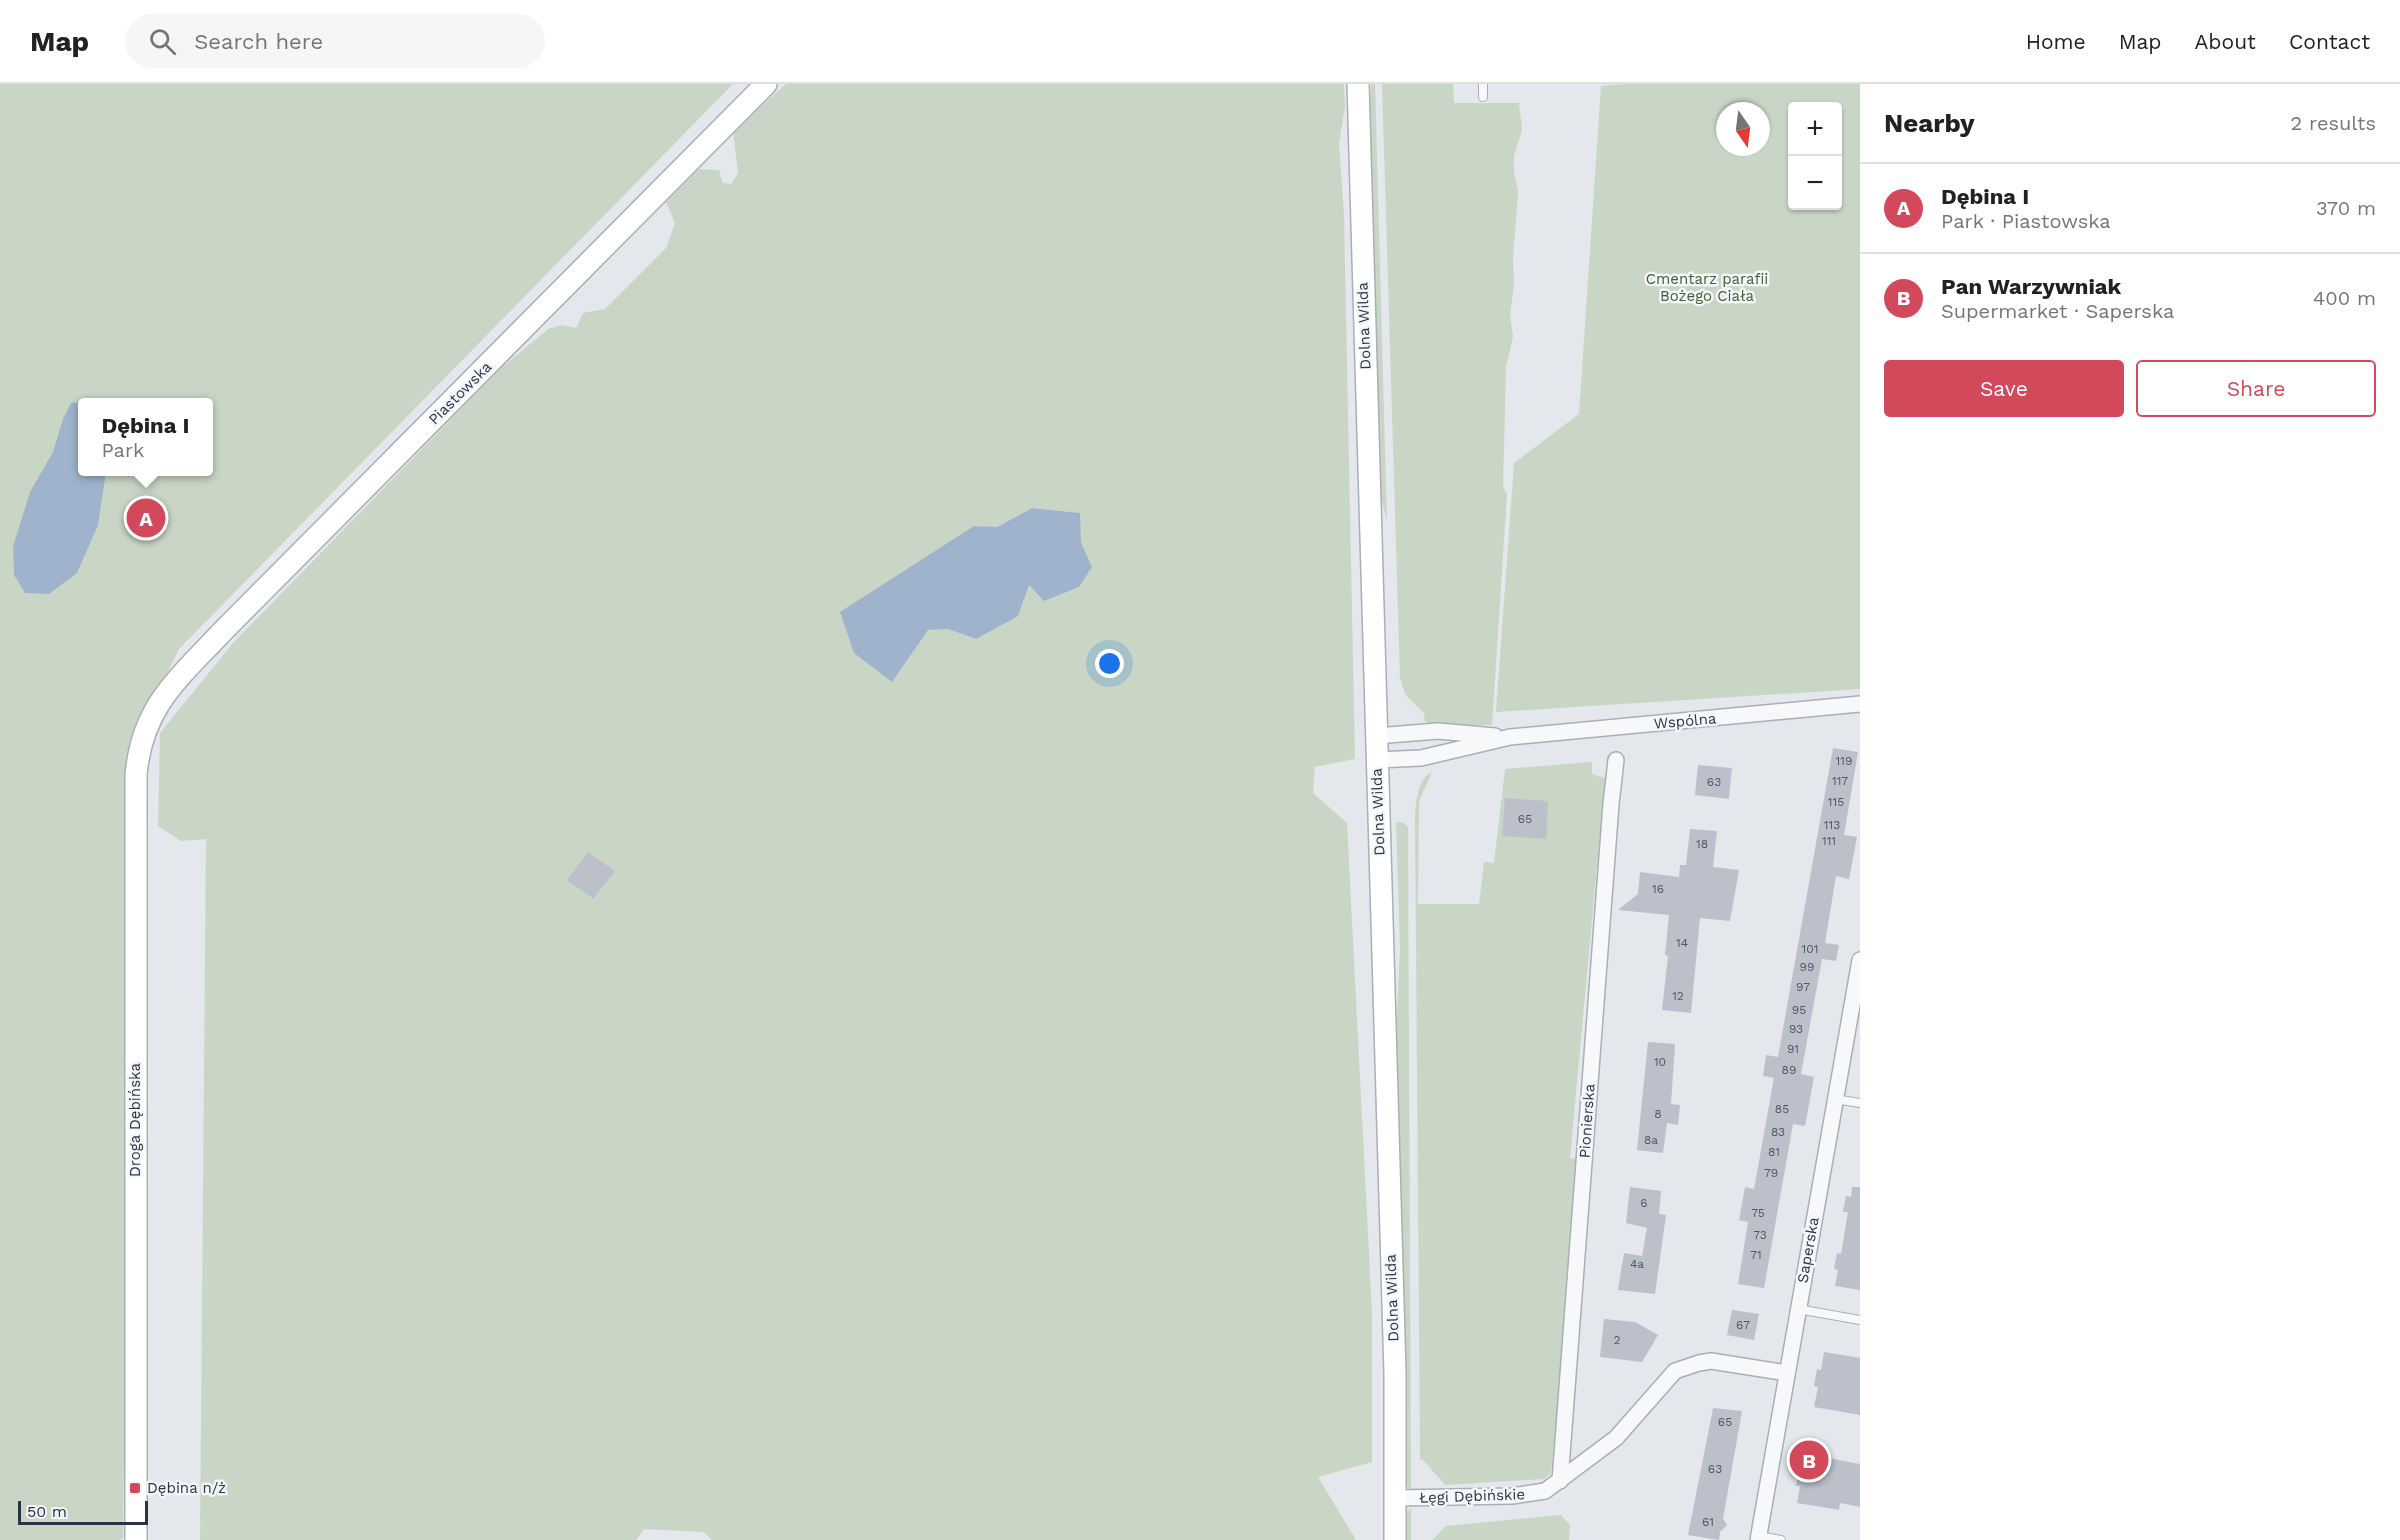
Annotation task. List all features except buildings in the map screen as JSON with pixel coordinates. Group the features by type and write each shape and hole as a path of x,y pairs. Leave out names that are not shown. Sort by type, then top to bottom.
{"street":[{"name":"Piastowska","path":"157,704 221,633 766,84"},
{"name":"Dolna Wilda","path":"1358,84 1395,1373 1395,1540"},
{"name":"Droga Dębińska","path":"136,1540 136,775 143,734 157,704"},
{"name":"Wspólna","path":"1377,760 1421,758 1510,737 1860,704"},
{"name":"Wspólna","path":"1376,736 1438,731 1510,737"},
{"name":"Pionierska","path":"1560,1481 1616,760"},
{"name":"Saperska","path":"1759,1538 1860,960"},
{"name":"Łęgi Dębińskie","path":"1396,1498 1512,1496 1545,1491 1616,1438 1675,1371 1712,1361 1787,1373"}],"lane":[{"path":"1483,84 1483,97"},
{"path":"1835,1099 1860,1103"},
{"path":"1798,1309 1860,1320"},
{"path":"1759,1538 1781,1540"}],"green space":[{"path":"0,84 733,84 179,649 161,686 144,712 128,1458 124,1458 123,1538 120,1540 0,1540"},
{"path":"786,84 1344,84 1345,106 1339,144 1344,215 1355,759 1315,767 1313,793 1347,823 1372,1313 1372,1462 1318,1477 1356,1540 712,1540 704,1532 644,1529 636,1540 200,1540 206,839 181,841 158,826 160,733 233,643 500,369 548,329 562,325 576,328 583,313 605,309 666,248 675,223 666,202 699,169 719,170 723,183 731,184 738,173 733,131","holes":["1032,508 1079,513 1081,542 1092,567 1029,585 976,639 948,629 928,630 974,526 997,527","588,852 614,871 595,899 568,880"]},
{"path":"1371,84 1375,84 1387,522 1379,488 1369,138"},
{"path":"1382,84 1453,84 1454,103 1519,103 1522,130 1514,156 1518,192 1513,260 1514,284 1510,316 1513,336 1506,367 1503,486 1507,494 1492,725 1439,725 1425,722 1424,713 1405,694 1400,678"},
{"name":"Cmentarz parafii Bożego Ciała","path":"1860,84 1860,689 1496,712 1514,463 1579,414 1601,86"},
{"path":"1592,762 1592,774 1605,778 1570,1158 1582,1160 1551,1473 1544,1479 1445,1485 1420,1459 1415,817 1417,798 1423,780 1432,772 1419,801 1418,904 1479,904 1484,862 1494,863 1505,769"},
{"path":"1396,822 1404,823 1408,827 1411,1489 1405,1485 1395,1063 1400,948"},
{"path":"1411,1508 1411,1540 1405,1540 1405,1514"},
{"path":"1561,1515 1570,1525 1569,1540 1432,1540 1446,1526"}],"water":[{"path":"78,402 78,476 105,476 98,525 77,573 49,594 25,593 14,575 13,547 30,492 53,452 63,419 71,403"},
{"path":"1032,508 1080,513 1081,542 1092,567 1079,587 1044,601 1029,585 1018,616 976,639 948,629 928,630 892,682 854,653 840,612 974,526 997,527"}],"place":[{"name":"Dębina I","path":"146,518"},
{"name":"Pan Warzywniak","path":"1809,1460"},
{"name":"Dębina n/ż","path":"135,1488"}]}
